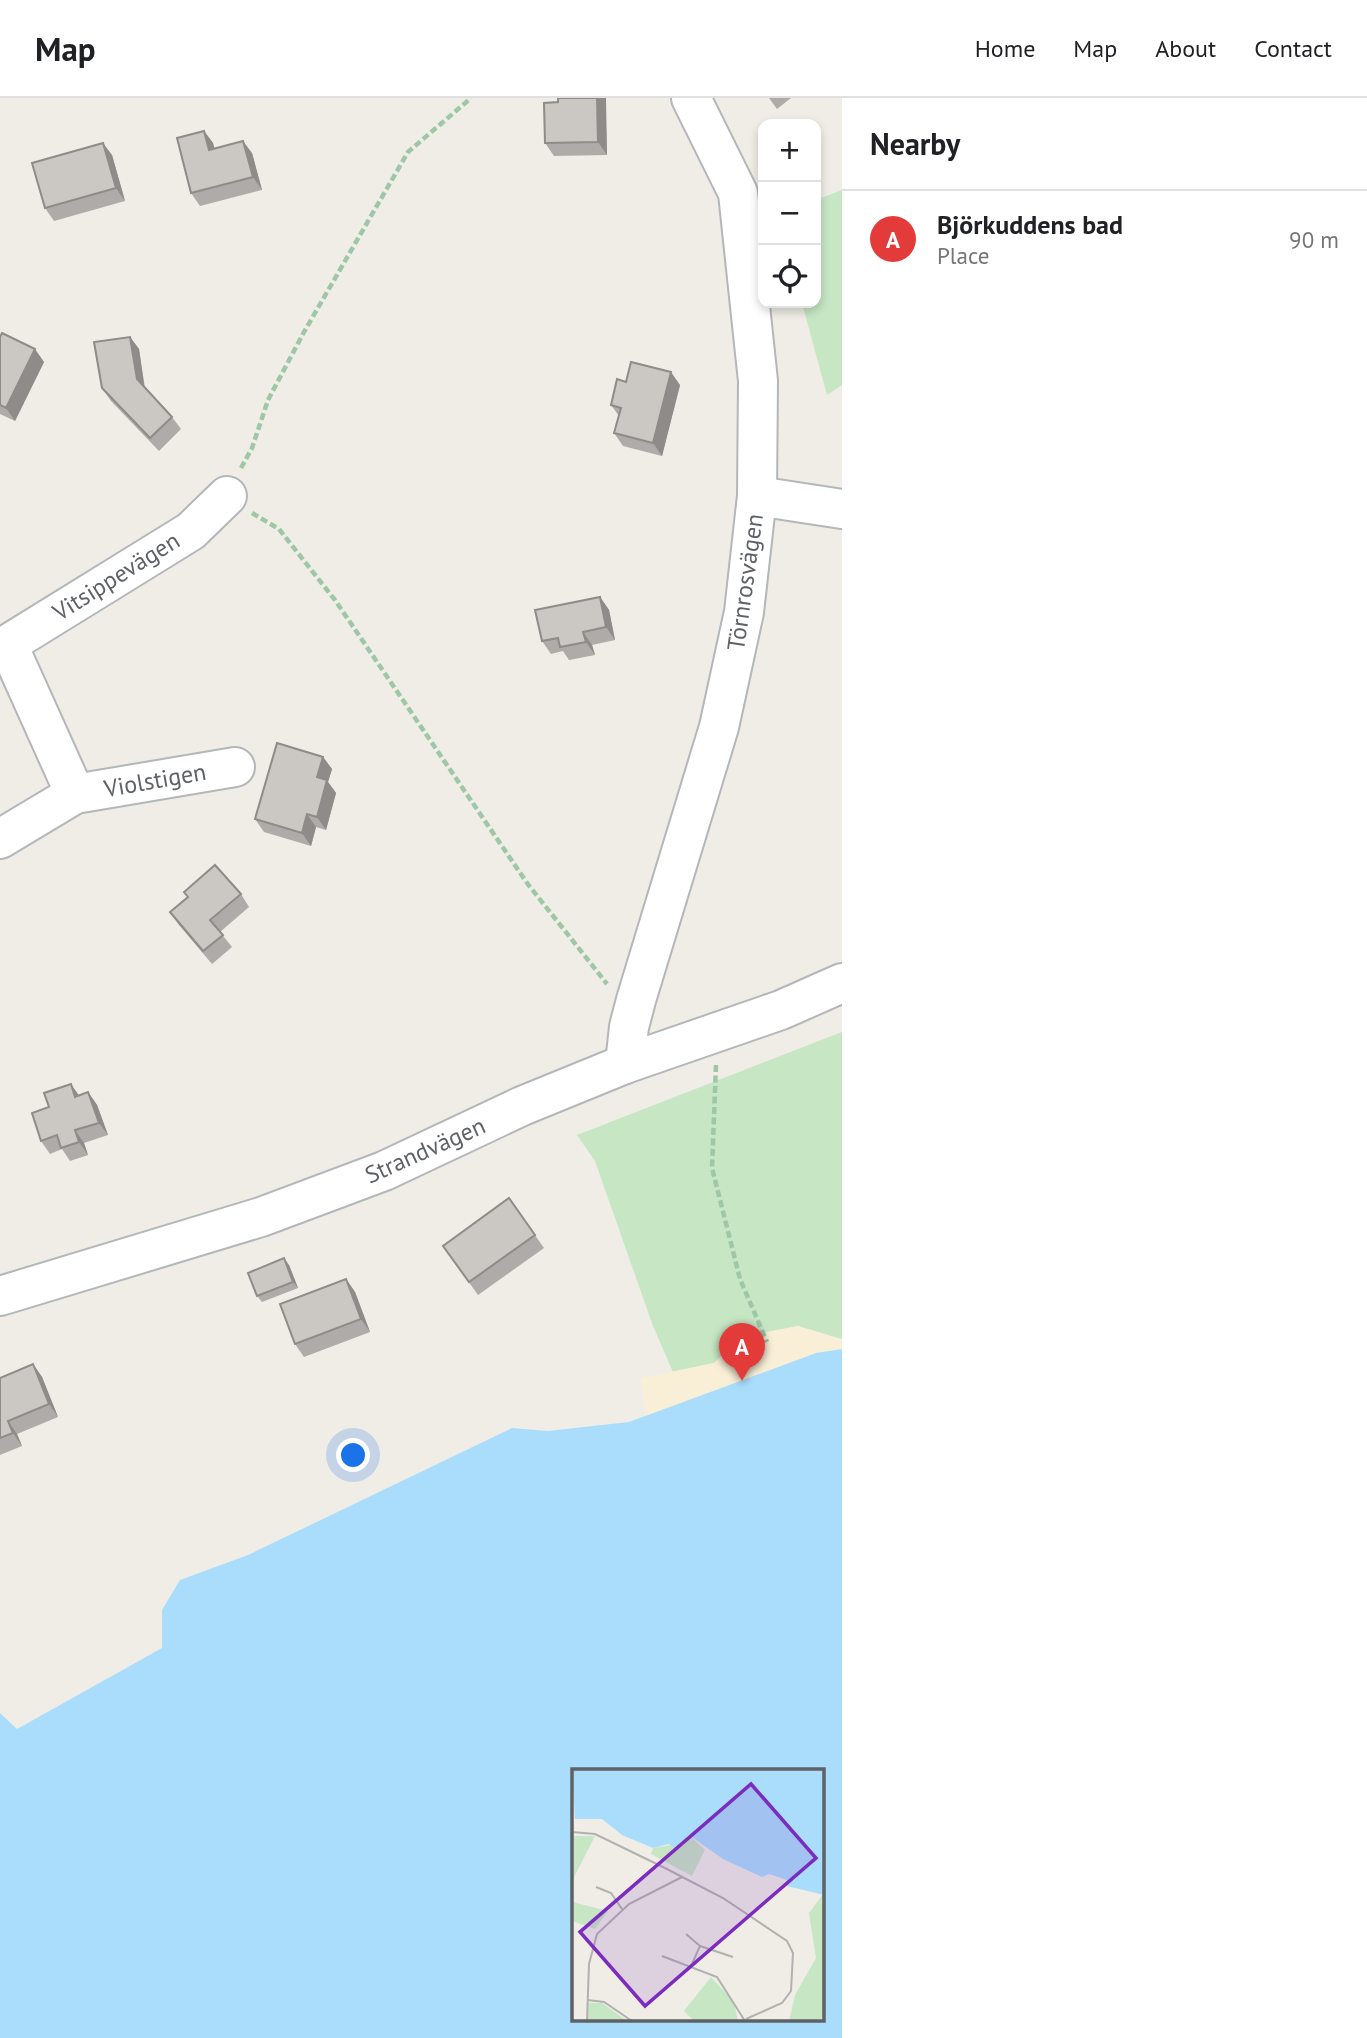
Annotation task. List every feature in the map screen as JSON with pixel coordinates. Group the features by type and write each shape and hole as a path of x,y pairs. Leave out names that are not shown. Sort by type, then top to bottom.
{"street":[{"name":"Törnrosvägen","path":"625,1064 628,1027 719,727 744,612 757,496 758,381 738,193 691,98"},
{"name":"Vitsippevägen","path":"4,647 191,531 227,496"},
{"path":"757,496 842,509"},
{"name":"Violstigen","path":"4,647 75,794"},
{"name":"Violstigen","path":"0,839 75,794 235,766"},
{"name":"Strandvägen","path":"0,1296 273,1213 384,1171 522,1106 625,1064 781,1010 842,983"}],"path":[{"path":"471,98 408,152 268,400 252,448 227,496 279,529 335,600 527,883 619,999 636,1000"},
{"path":"718,1033 712,1168 740,1279 767,1342"}],"green space":[{"path":"842,190 842,385 827,395 803,308 821,308 821,198"},
{"path":"842,1032 842,1339 798,1326 742,1337 714,1363 673,1372 653,1326 595,1161 577,1135"}],"sand":[{"path":"798,1326 842,1340 842,1390 648,1432 641,1378 714,1363 742,1337"}],"water":[{"path":"842,1349 842,2038 0,2038 0,1713 17,1729 162,1648 162,1610 180,1580 248,1555 512,1428 548,1431 629,1422 816,1353"}],"building":[{"path":"558,98 597,98 598,142 545,143 544,103 558,102"},
{"path":"204,131 209,150 243,141 253,177 191,193 177,138"},
{"path":"103,143 116,188 45,208 32,163"},
{"path":"2,333 35,349 6,408 0,405"},
{"path":"130,337 137,379 172,417 150,438 102,388 94,342"},
{"path":"631,362 671,372 653,443 614,433 621,408 611,405 617,379 626,382"},
{"path":"600,597 606,627 583,632 586,642 560,647 558,638 542,641 535,610"},
{"path":"277,743 323,757 317,777 327,780 317,817 307,814 302,833 255,819"},
{"path":"215,865 241,894 210,920 223,935 203,951 170,912 188,897 184,892"},
{"path":"71,1084 75,1097 88,1092 99,1123 75,1130 79,1142 61,1148 57,1135 41,1141 32,1113 49,1107 44,1093"},
{"path":"509,1198 535,1235 469,1282 443,1246"},
{"path":"284,1258 293,1282 257,1296 248,1273"},
{"path":"346,1279 361,1319 295,1344 280,1304"},
{"path":"33,1364 49,1404 8,1421 13,1433 0,1438 0,1378"}],"place":[{"name":"Björkuddens bad","path":"742,1381"}]}
